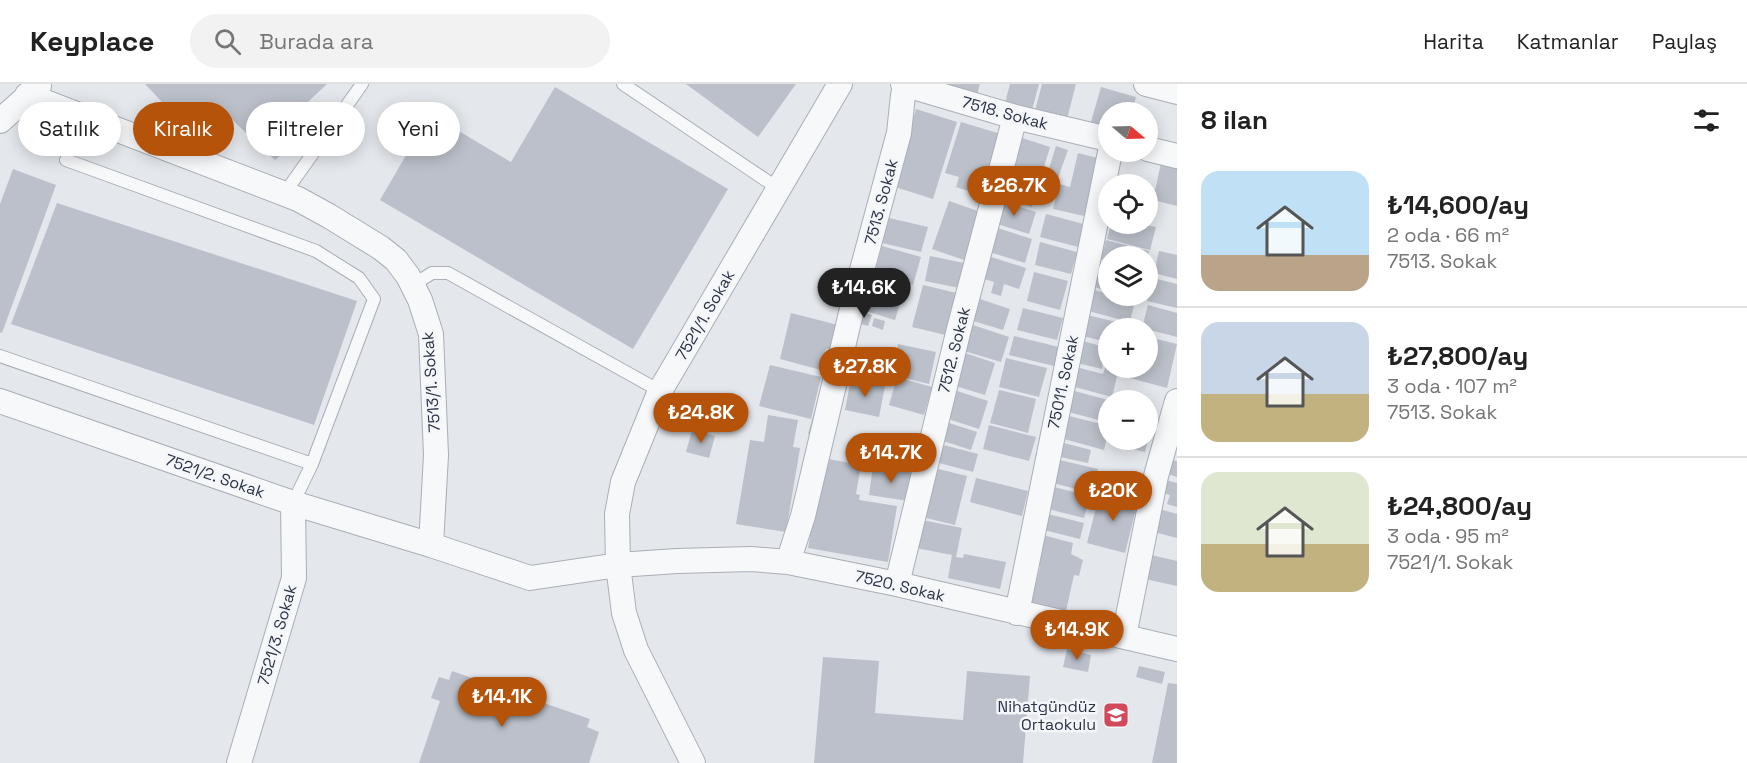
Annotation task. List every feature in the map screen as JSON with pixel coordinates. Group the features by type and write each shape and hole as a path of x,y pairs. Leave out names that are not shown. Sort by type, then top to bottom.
{"street":[{"name":"7521/1. Sokak","path":"693,763 636,650 624,612 618,565 617,514 623,482 660,391 840,84"},
{"name":"7518. Sokak","path":"905,84 1015,117 1098,137"},
{"name":"7513. Sokak","path":"788,562 803,516 855,296 899,132 905,84"},
{"path":"1146,84 1177,92"},
{"name":"7513/1. Sokak","path":"34,90 284,194 329,216 396,260 413,285 431,334 436,455 431,545"},
{"path":"0,121 34,90"},
{"name":"7512. Sokak","path":"897,584 959,329 1015,117"},
{"path":"1158,151 1177,156"},
{"name":"75011. Sokak","path":"1017,614 1108,162"},
{"name":"7521/2. Sokak","path":"0,401 293,503 431,545"},
{"path":"1124,636 1156,476 1177,401"},
{"name":"7521/3. Sokak","path":"239,763 294,578 293,503"},
{"path":"431,545 530,578 618,565"},
{"name":"7520. Sokak","path":"618,565 740,559 788,562 897,584 1177,650"}],"lane":[{"path":"284,194 362,84"},
{"path":"623,84 778,189"},
{"path":"66,160 316,251 360,278 374,299 312,464 293,503"},
{"path":"413,285 432,273 448,273 660,391"},
{"path":"0,356 312,464"}],"building":[{"path":"145,84 327,84 308,102 246,102 246,133 234,122 234,102 162,102"},
{"path":"686,84 796,84 758,137"},
{"path":"949,84 980,84 976,98 947,90"},
{"path":"1010,84 1039,84 1032,110 1005,103"},
{"path":"1042,84 1076,84 1067,119 1035,111"},
{"path":"555,87 728,189 633,349 380,200 406,156 460,156 460,132 511,162"},
{"path":"1101,87 1136,97 1135,102 1098,102 1098,127 1090,125"},
{"path":"916,109 957,122 933,199 892,186"},
{"path":"961,122 1004,135 984,183 978,181 975,193 956,187 959,177 945,173"},
{"path":"1016,136 1050,147 1041,177 1007,167"},
{"path":"1056,146 1068,150 1057,181 1046,178"},
{"path":"1078,153 1098,158 1084,216 1053,209 1059,184 1070,187"},
{"path":"1161,163 1177,166 1177,206 1158,201 1158,177"},
{"path":"13,169 56,185 2,333 0,332 0,204"},
{"path":"1006,170 1040,181 1032,207 998,196"},
{"path":"998,200 1036,212 1029,234 991,222"},
{"path":"949,201 981,212 964,260 932,249"},
{"path":"57,203 357,301 314,425 11,324"},
{"path":"1046,214 1091,226 1086,249 1040,237"},
{"path":"889,218 928,227 921,252 882,243"},
{"path":"994,227 1032,239 1025,263 986,251"},
{"path":"1108,234 1154,234 1151,246 1134,246 1107,239"},
{"path":"1106,240 1129,246 1104,246"},
{"path":"1040,242 1077,252 1071,274 1035,265"},
{"path":"882,246 921,257 913,285 874,274"},
{"path":"1159,251 1177,255 1177,279 1158,274"},
{"path":"930,256 969,264 964,289 925,281"},
{"path":"988,256 1026,268 1019,289 1004,284 1001,296 991,293 994,282 981,278"},
{"path":"1098,271 1098,288 1094,287"},
{"path":"1034,272 1068,281 1060,310 1027,301"},
{"path":"875,275 911,286 907,298 871,288"},
{"path":"1158,279 1177,284 1177,308 1158,304"},
{"path":"923,285 965,295 954,337 912,327"},
{"path":"868,290 901,300 895,320 862,310"},
{"path":"1094,290 1098,291 1098,306 1134,306 1131,318 1115,318 1088,311"},
{"path":"977,298 1010,309 1003,330 970,320"},
{"path":"1148,306 1177,313 1177,337 1158,332 1158,318 1145,318"},
{"path":"1023,308 1063,318 1057,340 1017,330"},
{"path":"859,311 872,315 868,326 856,323"},
{"path":"791,313 838,325 831,350 826,349 821,370 780,359"},
{"path":"1087,315 1100,318 1098,340 1082,336"},
{"path":"874,318 885,321 883,330 872,326"},
{"path":"970,324 1009,337 1001,362 961,350"},
{"path":"1014,336 1059,347 1054,366 1009,355"},
{"path":"1158,339 1177,344 1167,388 1130,378 1158,378"},
{"path":"1083,341 1098,345 1098,368 1077,363"},
{"path":"898,344 936,352 929,384 896,376 898,366 893,365"},
{"path":"850,349 866,353 864,362 848,358"},
{"path":"962,352 995,363 985,395 952,385"},
{"path":"1006,358 1047,368 1039,397 999,387"},
{"path":"770,365 821,377 811,419 759,406"},
{"path":"1076,367 1098,373 1098,378 1117,378 1114,390 1098,390 1098,393 1071,386"},
{"path":"897,377 932,387 924,415 889,405"},
{"path":"851,379 885,386 879,417 845,410"},
{"path":"951,389 988,401 979,429 942,417"},
{"path":"999,390 1036,399 1028,433 990,423"},
{"path":"1071,390 1098,397 1098,420 1065,411"},
{"path":"814,413 823,415 816,437 808,434"},
{"path":"768,415 798,420 793,447 800,448 786,532 736,524 750,440 764,442"},
{"path":"1065,415 1098,423 1098,448 1064,439 1066,431 1061,429"},
{"path":"940,420 977,432 971,450 934,438"},
{"path":"989,425 1036,437 1029,461 983,449"},
{"path":"692,430 715,436 709,458 686,452"},
{"path":"1060,442 1091,450 1088,463 1056,456"},
{"path":"936,443 978,454 973,472 932,461"},
{"path":"823,458 861,465 856,494 860,495 859,500 897,506 888,562 808,548"},
{"path":"1055,459 1098,469 1092,493 1049,482"},
{"path":"1172,460 1177,461 1177,477 1168,474"},
{"path":"873,466 913,473 908,501 869,495"},
{"path":"930,467 967,476 955,525 918,516"},
{"path":"976,478 1028,491 1022,516 970,502"},
{"path":"1166,480 1177,483 1177,507 1167,504 1170,495 1162,493"},
{"path":"1050,486 1090,496 1084,518 1044,508"},
{"path":"1100,492 1138,501 1125,553 1087,543"},
{"path":"1160,509 1177,514 1177,538 1154,532"},
{"path":"1044,513 1084,523 1080,539 1040,529"},
{"path":"922,520 962,528 956,557 963,558 964,554 1006,562 1000,589 948,578 952,555 916,548"},
{"path":"1039,534 1073,543 1071,554 1083,560 1079,576 1074,575 1066,611 1031,603 1040,567 1036,546"},
{"path":"1151,555 1177,561 1177,586 1145,579"},
{"path":"1067,649 1091,655 1088,672 1063,667"},
{"path":"823,657 879,661 875,713 963,720 967,671 1030,676 1023,763 814,763"},
{"path":"1139,666 1165,672 1162,684 1136,677"},
{"path":"452,671 590,719 587,727 599,732 589,763 419,763 440,701 431,698 439,677 449,680"},
{"path":"1168,683 1177,684 1177,763 1152,763"}],"place":[{"name":"Nihatgündüz Ortaokulu","path":"1116,715"}]}
